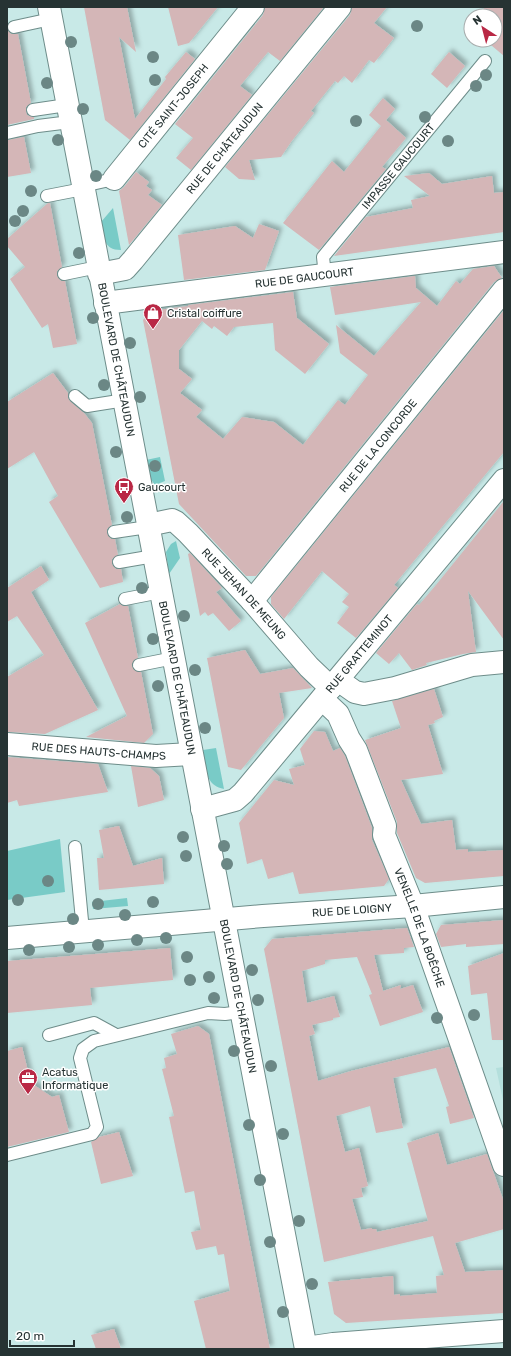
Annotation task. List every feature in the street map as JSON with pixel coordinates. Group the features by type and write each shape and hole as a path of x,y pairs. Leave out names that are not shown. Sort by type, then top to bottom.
{"street":[{"name":"CITÉ SAINT-JOSEPH","path":"114,180 253,7"},
{"name":"RUE DE CHÂTEAUDUN","path":"99,270 125,269 340,7"},
{"name":"BOULEVARD DE CHÂTEAUDUN","path":"50,13 174,658 240,1012 306,1348"},
{"name":"RUE DE GAUCOURT","path":"105,303 326,276 504,252"},
{"name":"RUE DE LA CONCORDE","path":"252,601 504,290"},
{"name":"RUE GRATTEMINOT","path":"202,809 235,800 243,793 504,480"},
{"name":"RUE JEHAN DE MEUNG","path":"148,526 172,520 176,522 252,601 330,689 364,694 395,688 472,665 504,662"},
{"name":"VENELLE DE LA BOÊCHE","path":"330,689 338,714 349,740 356,750 385,826 384,835 412,906 504,1165"},
{"name":"RUE DES HAUTS-CHAMPS","path":"7,744 156,756 191,754"},
{"name":"RUE DE LOIGNY","path":"7,938 263,916 412,906 504,897"},
{"path":"306,1348 333,1344 504,1331"}],"lane":[{"path":"14,27 50,13"},
{"name":"IMPASSE GAUCOURT","path":"326,276 323,257 485,61"},
{"path":"32,110 69,114"},
{"path":"7,133 38,126 69,114"},
{"name":"CITÉ SAINT-JOSEPH","path":"47,196 114,180"},
{"path":"64,274 99,270"},
{"path":"75,396 88,406 124,400"},
{"path":"114,532 148,526"},
{"path":"119,562 154,556"},
{"path":"126,599 161,592"},
{"path":"138,665 174,658"},
{"path":"75,847 83,931"},
{"path":"7,1155 92,1134 97,1127 80,1058 84,1049 94,1041 208,1013 225,1014 240,1012"},
{"path":"49,1035 94,1024 116,1035"}],"shaded area":[{"path":"113,208 121,250 111,248 105,242 103,233 101,222"},
{"path":"160,457 165,481 155,485 150,478 146,460"},
{"path":"176,541 180,558 169,574 166,552 171,544"},
{"path":"216,748 224,789 213,784 209,779 206,769 203,750"},
{"path":"60,839 65,892 7,900 7,851"},
{"path":"127,898 128,906 93,909 92,902"},
{"path":"504,1067 504,1113 503,1100 496,1068"}],"building":[{"path":"84,7 127,7 136,52 119,37 135,119 166,79 165,77 186,52 195,59 130,140 105,120"},
{"path":"168,7 218,7 189,43 178,46"},
{"path":"265,7 324,7 280,61 268,52 240,86 252,95 191,170 176,158 193,138 175,124 263,15"},
{"path":"352,7 387,7 374,23 394,38 374,63 369,60 352,83 344,76 338,83 335,81 311,111 314,113 281,157 249,160 255,180 239,179 225,167 350,15"},
{"path":"504,7 504,56 494,48 503,48 503,8 484,8"},
{"path":"7,29 11,34 18,34 31,103 26,107 26,111 27,115 34,117 34,119 7,125"},
{"path":"449,52 465,66 447,88 431,74"},
{"path":"383,98 395,109 386,120 406,138 382,167 386,169 319,250 283,223 332,161 344,172 381,126 369,115"},
{"path":"24,137 31,173 7,177 7,140"},
{"path":"136,172 149,182 146,186 152,190 148,195 162,205 129,245 119,191"},
{"path":"429,173 442,184 492,176 494,193 504,192 504,232 334,256 366,217 413,208 411,200 430,196 404,176"},
{"path":"48,203 50,203 62,267 57,271 57,276 61,281 65,281 77,344 53,348 48,324 42,328 10,279 25,267 7,246 7,239"},
{"path":"259,224 279,231 265,270 184,280 178,235 235,226 253,238"},
{"path":"494,266 502,278 494,282 256,576 246,576 179,504 143,320 151,311 293,292 297,318 329,344 305,374 275,350 273,323 234,327 227,336 214,326 212,329 202,321 179,350 179,369 192,379 180,393 202,410 196,417 223,439 242,417 274,422 303,445 338,400 345,405 368,375 340,353 336,325 374,356 421,302 335,315 330,287 415,276 416,288 437,306 456,281 460,284 473,269"},
{"path":"504,310 504,452 394,585 398,588 356,638 337,623 349,607 342,602 349,594 322,571 284,619 271,604 271,597"},
{"path":"53,373 68,393 68,398 70,401 84,413 92,423 112,525 107,529 107,533 111,539 115,539 118,555 112,559 112,564 116,569 121,569 123,582 100,588 49,502 58,496 34,452 7,469 7,402"},
{"path":"504,501 504,640 468,591 476,652 426,663 427,665 412,670 399,653 389,664 376,653 417,604 419,605 436,585"},
{"path":"190,553 222,588 216,592 241,621 229,631 213,613 208,616 205,612 200,616 188,554"},
{"path":"41,566 49,580 31,592 98,710 45,734 7,732 7,677 44,655 17,616 7,622 7,588"},
{"path":"120,604 123,606 128,606 138,658 134,660 132,666 134,670 141,672 153,734 144,743 86,737 127,716 85,623"},
{"path":"245,650 260,674 293,668 312,688 279,693 284,718 241,770 228,767 207,658"},
{"path":"434,689 443,717 434,721 435,723 428,725 443,774 401,780 421,824 452,820 456,850 468,849 468,852 504,850 504,876 425,883 416,878 397,833 397,822 365,740 401,728 392,701"},
{"path":"314,731 325,732 333,751 340,748 345,756 372,828 372,840 389,879 384,886 299,894 293,872 268,879 262,859 247,864 239,823 274,780 294,785 289,769 305,765 300,749"},
{"path":"7,757 98,764 108,792 19,806 17,800 7,803"},
{"path":"131,766 150,768 159,776 164,800 138,807"},
{"path":"119,826 133,866 162,858 164,884 99,890 97,858 104,858 99,830"},
{"path":"504,920 504,944 466,947 466,944 441,947 436,934 441,925"},
{"path":"407,928 414,947 404,948 404,953 374,955 383,991 401,985 400,989 413,985 423,1012 380,1026 369,995 372,994 357,957 325,960 325,964 302,971 307,1003 334,996 340,1017 312,1025 315,1034 309,1036 318,1081 351,1071 449,1047 474,1118 450,1124 446,1107 449,1106 436,1068 393,1078 403,1128 376,1133 370,1106 336,1116 345,1152 359,1148 368,1186 361,1188 363,1197 352,1199 361,1230 372,1228 376,1229 377,1232 428,1221 407,1143 438,1133 447,1165 487,1154 504,1202 504,1229 455,1243 465,1272 504,1270 504,1313 346,1323 334,1314 328,1282 393,1276 394,1295 400,1294 400,1296 437,1293 436,1276 444,1275 433,1236 324,1262 264,949 272,939"},
{"path":"170,948 173,980 90,988 92,1005 7,1013 7,961"},
{"path":"504,953 504,1040 492,1040 487,993 471,995 468,966"},
{"path":"198,1026 209,1034 270,1349 206,1349 194,1301 230,1291 224,1254 218,1255 216,1246 196,1250 191,1232 201,1230 194,1191 185,1193 169,1117 174,1116 162,1069 166,1068 164,1058 177,1054 171,1034"},
{"path":"22,1047 31,1083 52,1097 59,1095 69,1132 7,1147 7,1051"},
{"path":"119,1132 133,1176 101,1184 91,1142 99,1137"},
{"path":"114,1329 121,1349 96,1349 91,1335"}],"place":[{"name":"Cristal coiffure","path":"153,330"},
{"name":"Gaucourt","path":"124,504"},
{"name":"Acatus Informatique","path":"28,1095"}]}
